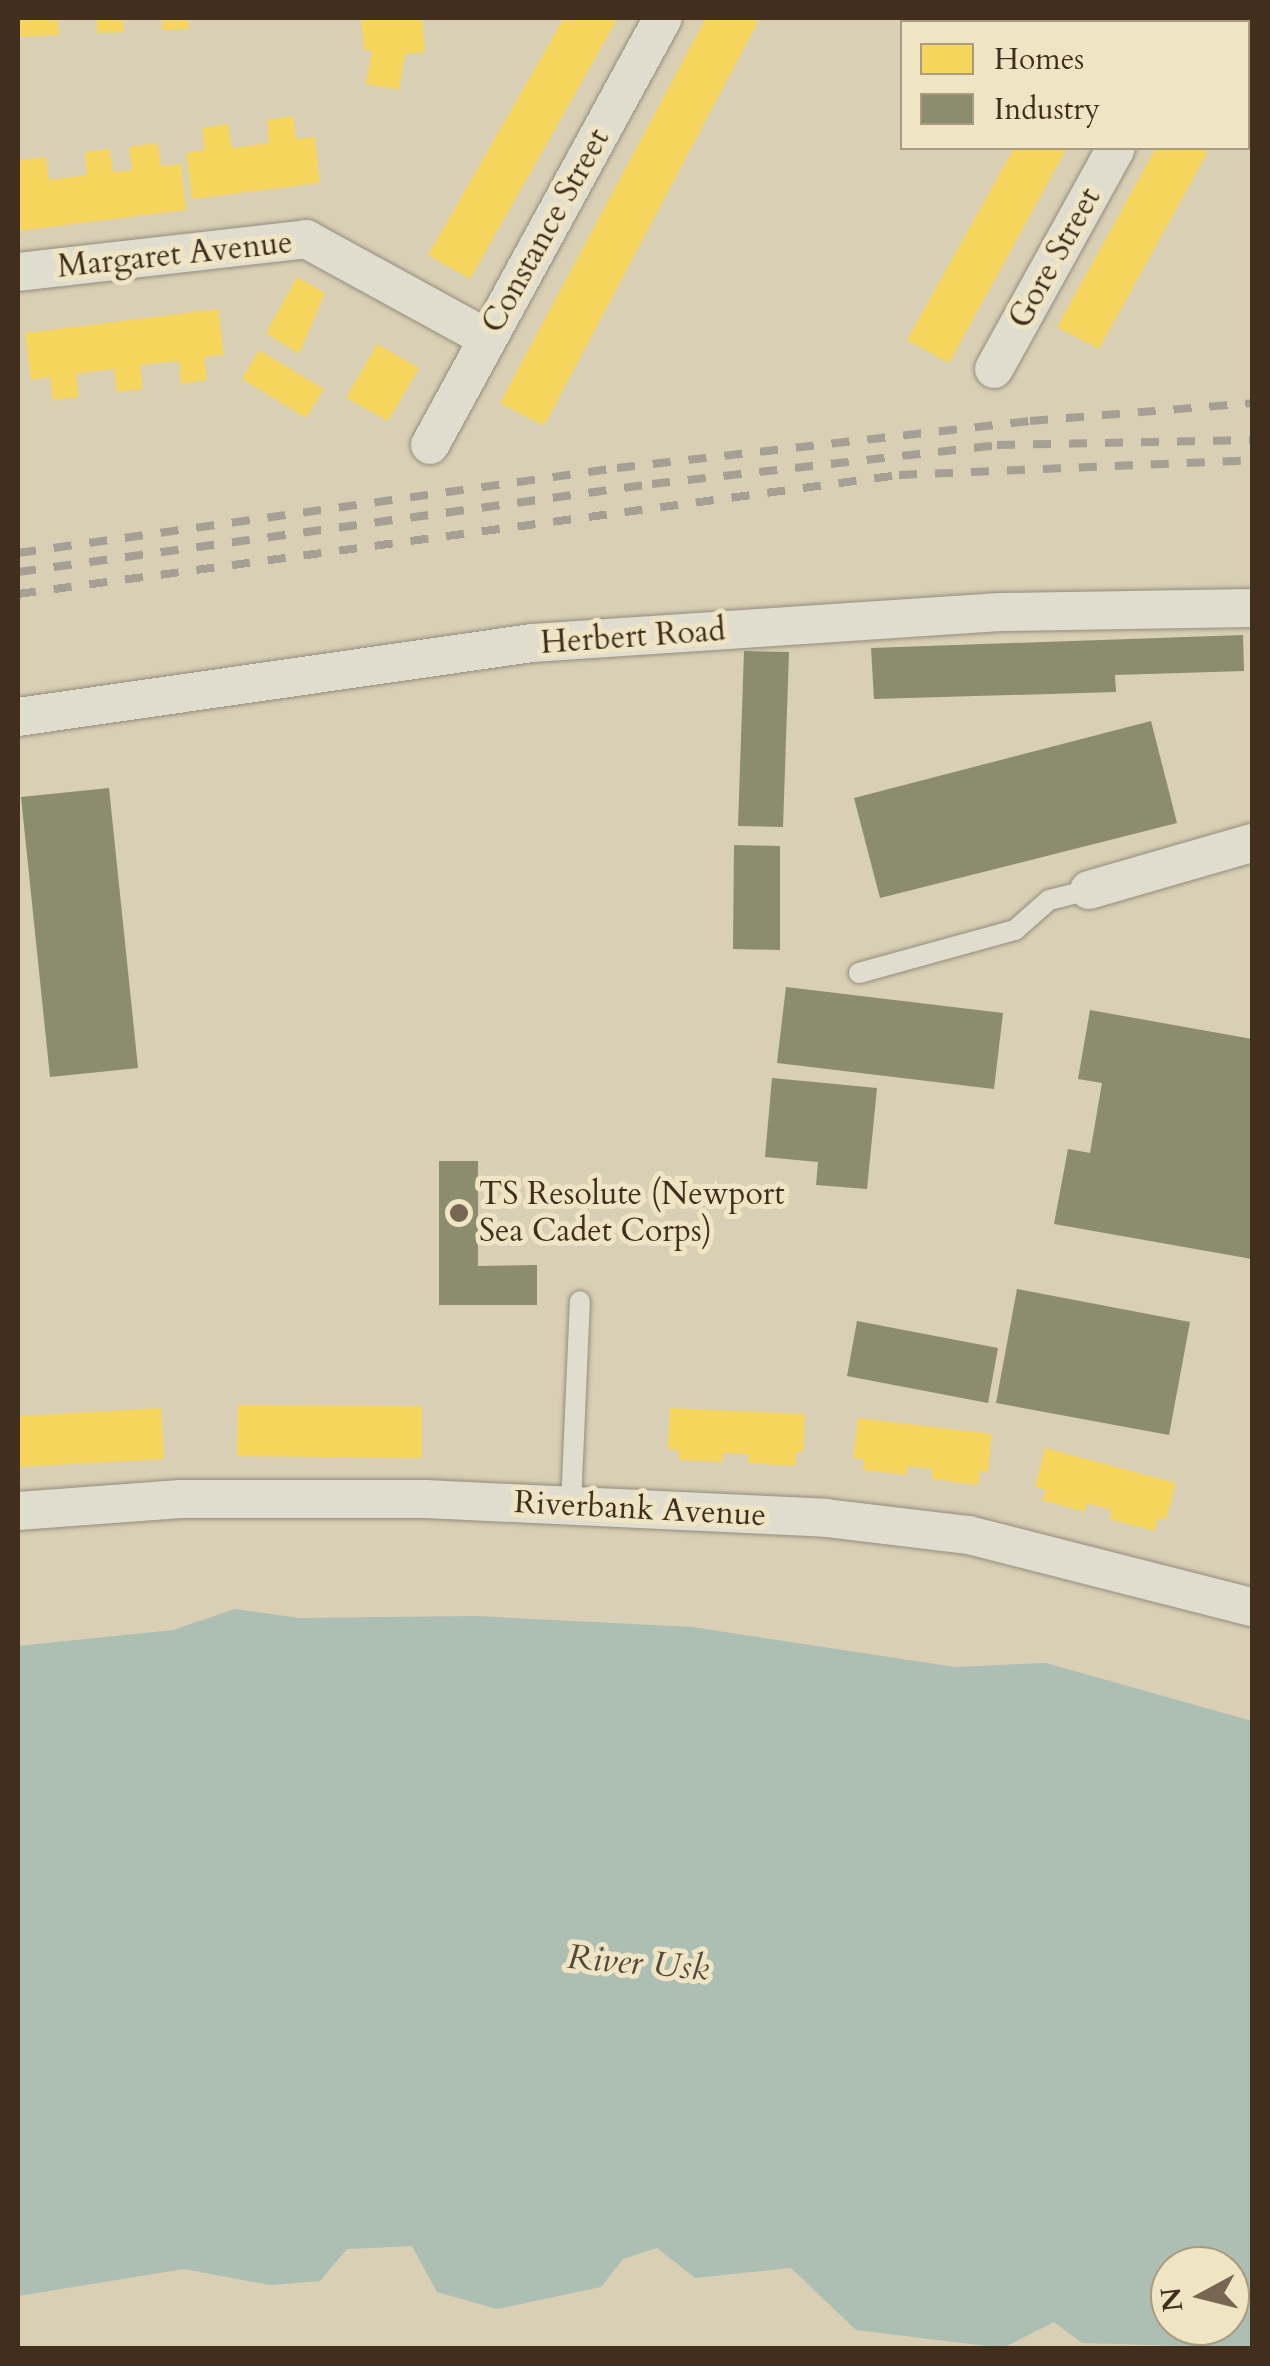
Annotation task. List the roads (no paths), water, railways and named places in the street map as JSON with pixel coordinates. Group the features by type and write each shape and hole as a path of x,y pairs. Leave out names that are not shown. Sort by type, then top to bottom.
{"street":[{"name":"Constance Street","path":"430,444 663,18"},
{"name":"Gore Street","path":"994,369 1115,150"},
{"name":"Margaret Avenue","path":"18,272 306,239 487,338"},
{"name":"Herbert Road","path":"18,718 532,643 1000,612 1252,608"},
{"path":"1089,890 1252,843"},
{"name":"Riverbank Avenue","path":"18,1511 182,1499 571,1505 896,1523 969,1535 1252,1607"}],"lane":[{"path":"859,974 1015,930 1048,900 1089,890"},
{"path":"571,1505 580,1301"}],"water":[{"name":"River Usk","path":"235,1609 299,1618 475,1616 692,1627 955,1667 1046,1663 1252,1721 1252,2348 1184,2346 1250,2346 1250,2246 1150,2246 1150,2345 1082,2343 1054,2322 1003,2348 856,2330 791,2268 695,2278 657,2248 623,2259 601,2287 497,2309 437,2292 412,2246 347,2249 320,2281 270,2285 184,2269 18,2296 18,1646 173,1630"}],"railway":[{"path":"18,553 617,468 1030,421 1252,403"},
{"path":"18,572 652,484 997,445 1252,440"},
{"path":"18,594 899,475 1252,460"}],"place":[{"name":"TS Resolute (Newport Sea Cadet Corps)","path":"459,1213"}]}
